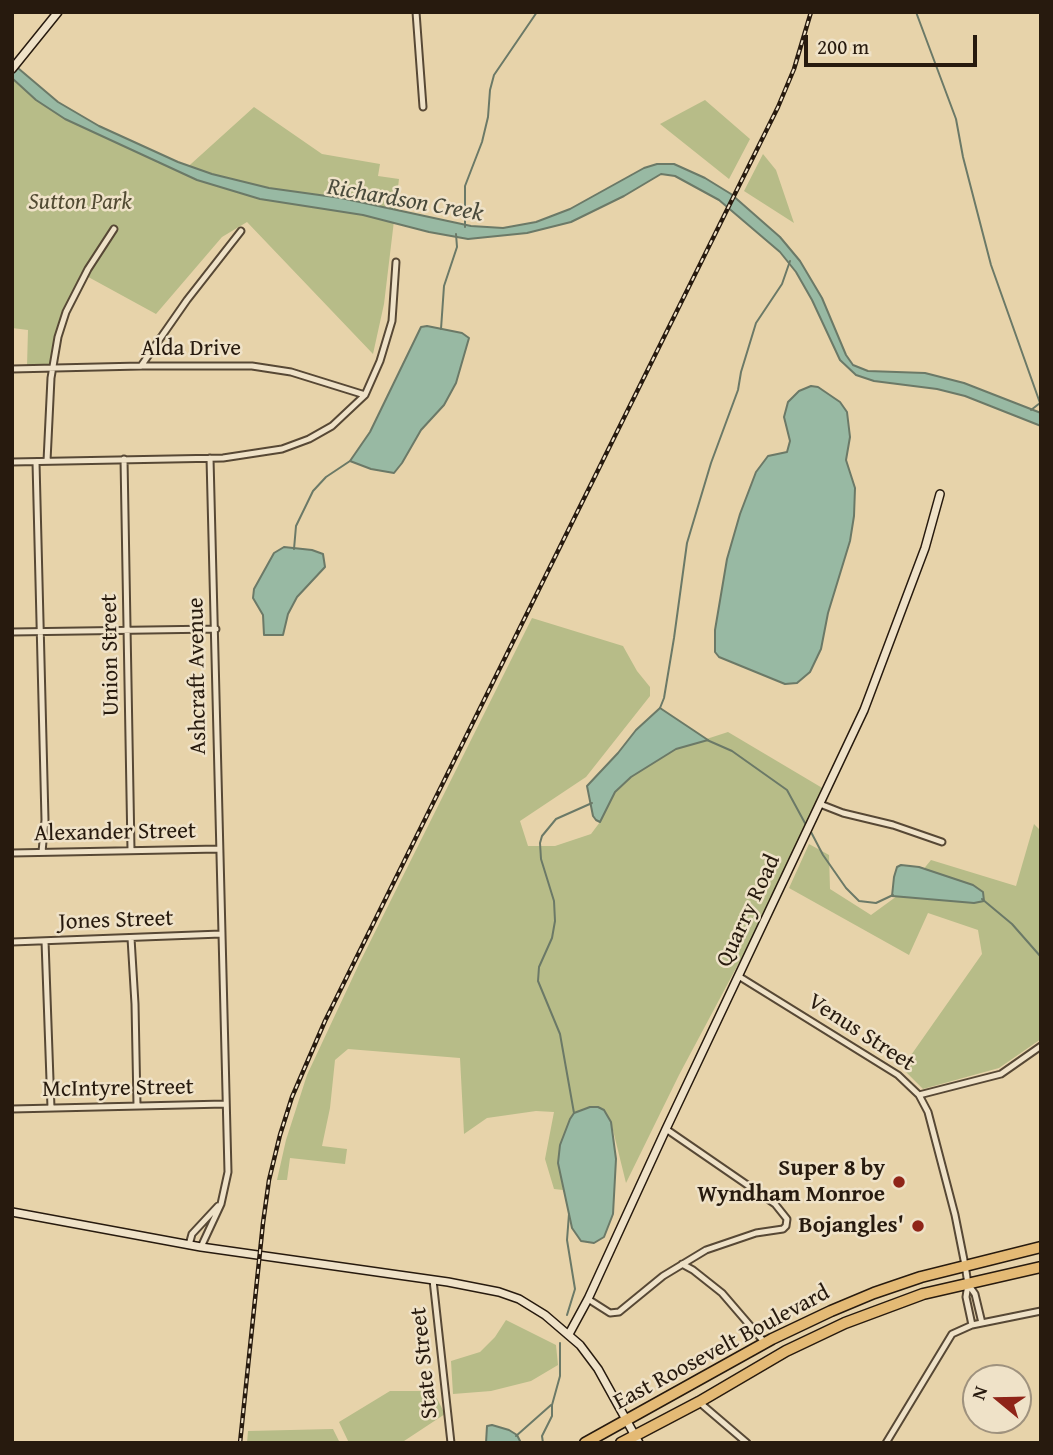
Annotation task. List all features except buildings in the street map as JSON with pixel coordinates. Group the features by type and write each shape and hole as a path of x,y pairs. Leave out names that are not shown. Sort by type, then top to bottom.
{"highway":[{"name":"East Roosevelt Boulevard","path":"585,1443 765,1343 874,1293 965,1265 1041,1247"},
{"name":"East Roosevelt Boulevard","path":"621,1443 637,1439 786,1351 845,1323 923,1294 1041,1267"}],"street":[{"path":"12,69 58,12"},
{"path":"416,12 423,107"},
{"path":"47,461 52,368 66,312 88,269 114,229"},
{"path":"141,366 187,300 241,231"},
{"path":"12,462 210,458 256,454 282,449 309,439 332,426 365,395 380,361 392,321 396,262"},
{"name":"Alda Drive","path":"12,369 252,366 273,368 365,395"},
{"name":"Ashcraft Avenue","path":"201,1247 221,1204 228,1172 210,458"},
{"name":"Union Street","path":"124,459 131,850"},
{"path":"36,461 45,820 42,852"},
{"name":"Quarry Road","path":"569,1334 740,977 869,697 925,548 940,494"},
{"path":"12,632 216,629"},
{"path":"820,804 942,842"},
{"name":"Alexander Street","path":"12,853 219,849"},
{"name":"Jones Street","path":"12,942 221,934"},
{"path":"131,938 137,1105"},
{"path":"46,941 51,1108"},
{"name":"Venus Street","path":"740,977 898,1075 919,1095 928,1112 955,1215 968,1284"},
{"path":"919,1095 1001,1074 1041,1046"},
{"name":"McIntyre Street","path":"12,1109 225,1104"},
{"path":"588,1299 610,1313 619,1312 663,1276 706,1250 786,1226 786,1217 775,1204 666,1129"},
{"path":"189,1245 192,1234 221,1204"},
{"path":"12,1212 201,1247 484,1288 519,1300 569,1334 598,1369 637,1439"},
{"path":"682,1264 694,1270 722,1293 765,1343"},
{"name":"State Street","path":"433,1280 451,1443"},
{"path":"968,1284 975,1294 982,1323"},
{"path":"968,1284 966,1297 972,1325"},
{"path":"886,1443 947,1340 955,1332 972,1325 1041,1311"},
{"path":"699,1402 747,1443"}],"green space":[{"name":"Sutton Park","path":"13,79 36,100 65,119 181,173 254,107 322,154 380,164 378,176 399,179 384,304 373,354 247,222 222,237 156,314 81,273 65,308 49,365 27,366 28,330 12,328"},
{"path":"705,100 750,139 729,179 660,124"},
{"path":"763,154 776,170 794,223 744,191"},
{"path":"532,618 623,646 650,687 650,696 586,777 520,821 528,846 555,846 591,834 615,792 631,777 676,749 728,732 824,789 766,912 679,1075 626,1183 611,1122 570,1119 558,1158 563,1190 554,1189 545,1159 554,1112 536,1111 487,1118 464,1134 460,1058 348,1049 335,1060 330,1108 322,1146 347,1149 345,1164 290,1158 287,1180 277,1180 286,1140 307,1075 359,964"},
{"path":"1034,824 1041,831 1041,1039 999,1068 923,1089 902,1068 982,954 978,930 928,913 909,955 789,888 809,844 829,855 830,889 871,915 908,888 931,860 1016,886"},
{"path":"506,1320 556,1345 558,1365 531,1381 491,1391 453,1394 451,1361 480,1352 495,1337"},
{"path":"390,1391 433,1391 445,1414 401,1443 349,1443 339,1422"},
{"path":"333,1429 340,1443 247,1443 248,1431"}],"shaded area":[{"path":"12,63 58,102 99,126 178,162 212,174 269,188 341,198 471,226 503,228 536,222 570,209 644,168 657,164 674,164 731,194 780,237 800,261 822,298 846,355 853,365 868,371 925,373 964,383 1041,413 1041,426 965,396 937,389 874,381 856,375 840,360 812,300 796,272 780,252 719,200 675,176 661,174 571,222 527,233 468,239 363,215 260,199 197,180 65,119 36,100 13,79"},
{"path":"421,327 462,333 469,338 456,383 444,405 421,430 394,473 371,469 350,461 370,432"},
{"path":"811,386 818,387 840,402 847,412 850,437 846,460 855,488 854,516 850,541 828,613 821,649 810,672 797,683 785,684 719,657 715,652 715,630 727,559 756,472 768,456 787,452 790,441 784,417 788,402 799,391"},
{"path":"284,547 323,554 325,567 297,597 288,614 283,635 264,635 263,615 253,598 254,589 274,553"},
{"path":"660,708 708,740 676,749 631,777 615,792 600,822 596,820 587,786 636,730"},
{"path":"897,867 919,867 973,885 983,892 984,901 974,903 892,896 894,877"},
{"path":"590,1107 604,1110 611,1122 616,1159 613,1214 604,1237 594,1243 581,1241 572,1228 558,1163 560,1145 570,1119 574,1113"},
{"path":"487,1426 509,1430 517,1435 521,1443 486,1443"}],"waterway":[{"name":"Richardson Creek","path":"465,227 465,186 482,142 494,75 537,12"},
{"path":"916,12 956,119 991,265 1040,403 1031,410"},
{"name":"Richardson Creek","path":"441,329 444,286 457,247 456,234"},
{"path":"660,708 674,638 687,543 711,463 738,390 756,323 782,284 790,261"},
{"path":"294,549 296,526 313,491 326,477 350,461"},
{"path":"707,740 732,751 787,790 806,825"},
{"path":"574,1113 560,1034 538,981 539,967 552,938 555,921 554,901 541,859 540,843 542,836 556,819 592,803"},
{"path":"811,832 823,855 846,888 859,901 876,903 893,895"},
{"path":"982,899 1012,924 1041,957"},
{"path":"567,1315 575,1289 567,1240 569,1214"},
{"path":"543,1443 542,1436 552,1416 552,1405 560,1376 560,1343"},
{"path":"516,1436 551,1405"}],"railway":[{"path":"240,1443 269,1180 292,1097 325,1021 778,107 794,69 811,12"}],"place":[{"name":"Super 8 by Wyndham Monroe","path":"899,1182"},
{"name":"Bojangles'","path":"918,1226"}]}
